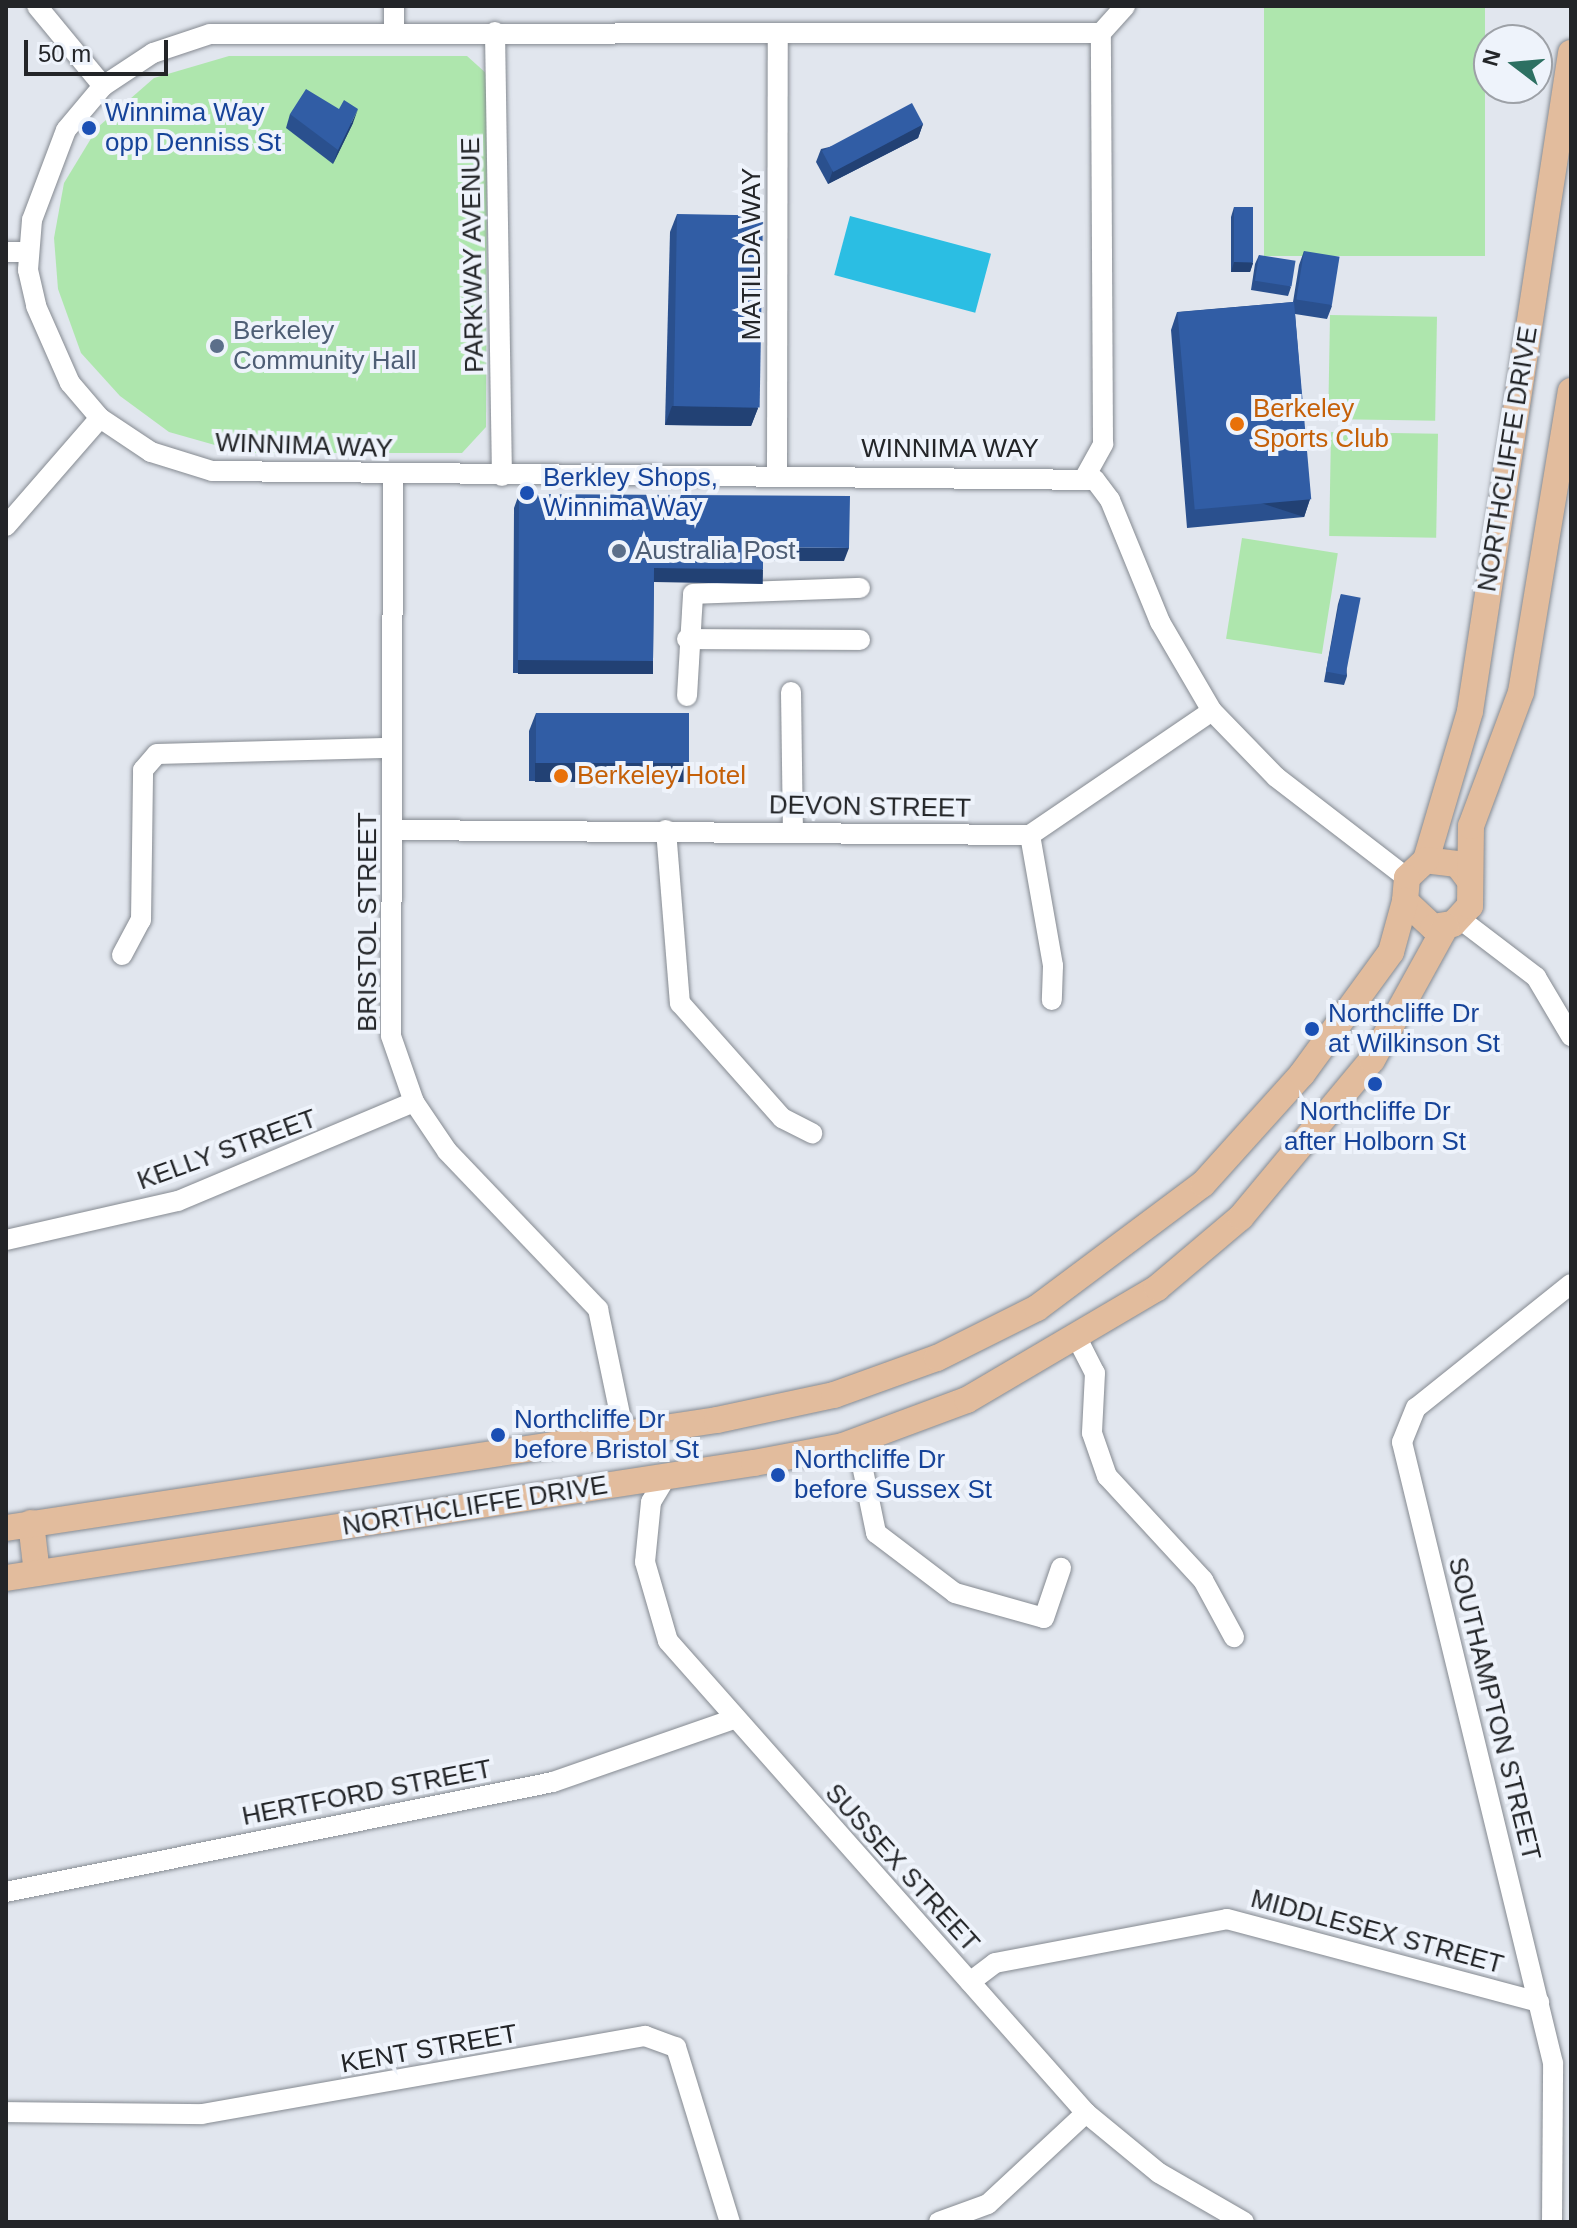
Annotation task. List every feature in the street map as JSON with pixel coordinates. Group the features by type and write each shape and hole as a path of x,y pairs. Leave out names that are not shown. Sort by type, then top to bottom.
{"main road":[{"name":"NORTHCLIFFE DRIVE","path":"18,1526 624,1433 834,1395 937,1358 1037,1308 1123,1250 1203,1184 1302,1074 1391,952 1412,880 1470,711 1571,53"},
{"name":"NORTHCLIFFE DRIVE","path":"1470,881 1471,826 1521,692 1571,391"},
{"path":"1457,864 1470,881 1470,906 1453,923 1420,922 1412,880 1457,864"},
{"name":"NORTHCLIFFE DRIVE","path":"6,1578 666,1477 857,1441 967,1400 1078,1340 1178,1271 1288,1168 1394,1028 1453,923"},
{"path":"18,1526 37,1573"}],"street":[{"path":"37,6 103,86"},
{"path":"394,6 394,31"},
{"path":"1125,6 1101,33 1103,444 1085,477 1110,500 1160,622 1212,711 1276,777 1412,880"},
{"name":"WINNIMA WAY","path":"1085,477 777,474 393,476 212,471 151,452 100,418 50,346 27,252 52,156 103,86 153,53 210,34 394,31 1101,33"},
{"name":"PARKWAY AVENUE","path":"495,32 502,476"},
{"name":"MATILDA WAY","path":"777,474 778,33"},
{"path":"6,252 27,252"},
{"path":"6,526 100,418"},
{"name":"BRISTOL STREET","path":"393,476 391,1036 414,1102 447,1151 598,1309 624,1433"},
{"path":"687,696 689,601 699,591 860,588"},
{"path":"687,639 860,640"},
{"path":"791,692 793,832"},
{"path":"1052,1000 1053,966 1030,835 1212,711"},
{"path":"122,955 141,920 143,770 157,754 392,748"},
{"name":"DEVON STREET","path":"394,830 1030,835"},
{"path":"666,830 680,1003 782,1118 812,1133"},
{"path":"1453,923 1536,977 1571,1036"},
{"name":"KELLY STREET","path":"6,1240 178,1201 414,1102"},
{"name":"SOUTHAMPTON STREET","path":"1552,2222 1553,2063 1402,1442 1416,1408 1571,1284"},
{"path":"1078,1340 1095,1373 1092,1433 1107,1476 1203,1580 1234,1637"},
{"path":"857,1441 876,1533 955,1593 1044,1618 1061,1568"},
{"name":"SUSSEX STREET","path":"666,1477 651,1502 646,1535 653,1605 668,1641 731,1720 1086,2113 1159,2173 1244,2222"},
{"name":"HERTFORD STREET","path":"6,1892 553,1782 731,1720"},
{"name":"MIDDLESEX STREET","path":"970,1982 995,1963 1227,1919 1539,2002"},
{"name":"KENT STREET","path":"6,2112 202,2114 645,2036 676,2047 730,2222"},
{"path":"939,2222 988,2204 1086,2113"}],"green space":[{"path":"1264,6 1485,6 1485,24 1473,24 1473,104 1485,104 1485,256 1264,256"},
{"path":"229,56 467,56 487,74 486,427 462,453 243,453 169,432 120,396 81,353 58,289 54,238 64,183 98,127 154,78"},
{"path":"1330,315 1437,317 1435,421 1328,419"},
{"path":"1331,432 1438,434 1436,538 1329,536"},
{"path":"1242,538 1338,553 1322,654 1226,639"}],"water":[{"path":"850,216 991,254 975,313 834,275"}],"building":[{"path":"306,89 339,109 344,100 358,109 338,150 290,114"},
{"path":"912,103 923,124 833,172 822,151"},
{"path":"1234,207 1253,207 1253,262 1234,262"},
{"path":"677,214 763,216 760,407 674,406"},
{"path":"1304,251 1340,257 1332,305 1296,299"},
{"path":"1259,255 1296,261 1291,286 1255,281"},
{"name":"Berkeley Sports Club","path":"1294,302 1311,499 1195,509 1177,312"},
{"path":"519,494 850,496 849,548 763,547 763,569 654,568 653,661 518,660"},
{"path":"1341,594 1361,598 1346,675 1326,672"},
{"path":"536,713 689,713 689,763 536,763"}],"place":[{"name":"Winnima Way opp Denniss St","path":"89,128"},
{"name":"Berkeley Community Hall","path":"217,346"},
{"name":"Berkeley Sports Club","path":"1237,424"},
{"name":"Berkley Shops, Winnima Way","path":"527,493"},
{"name":"Australia Post","path":"619,551"},
{"name":"Berkeley Hotel","path":"561,776"},
{"name":"Northcliffe Dr at Wilkinson St","path":"1312,1029"},
{"name":"Northcliffe Dr after Holborn St","path":"1375,1084"},
{"name":"Northcliffe Dr before Bristol St","path":"498,1435"},
{"name":"Northcliffe Dr before Sussex St","path":"778,1475"}]}
